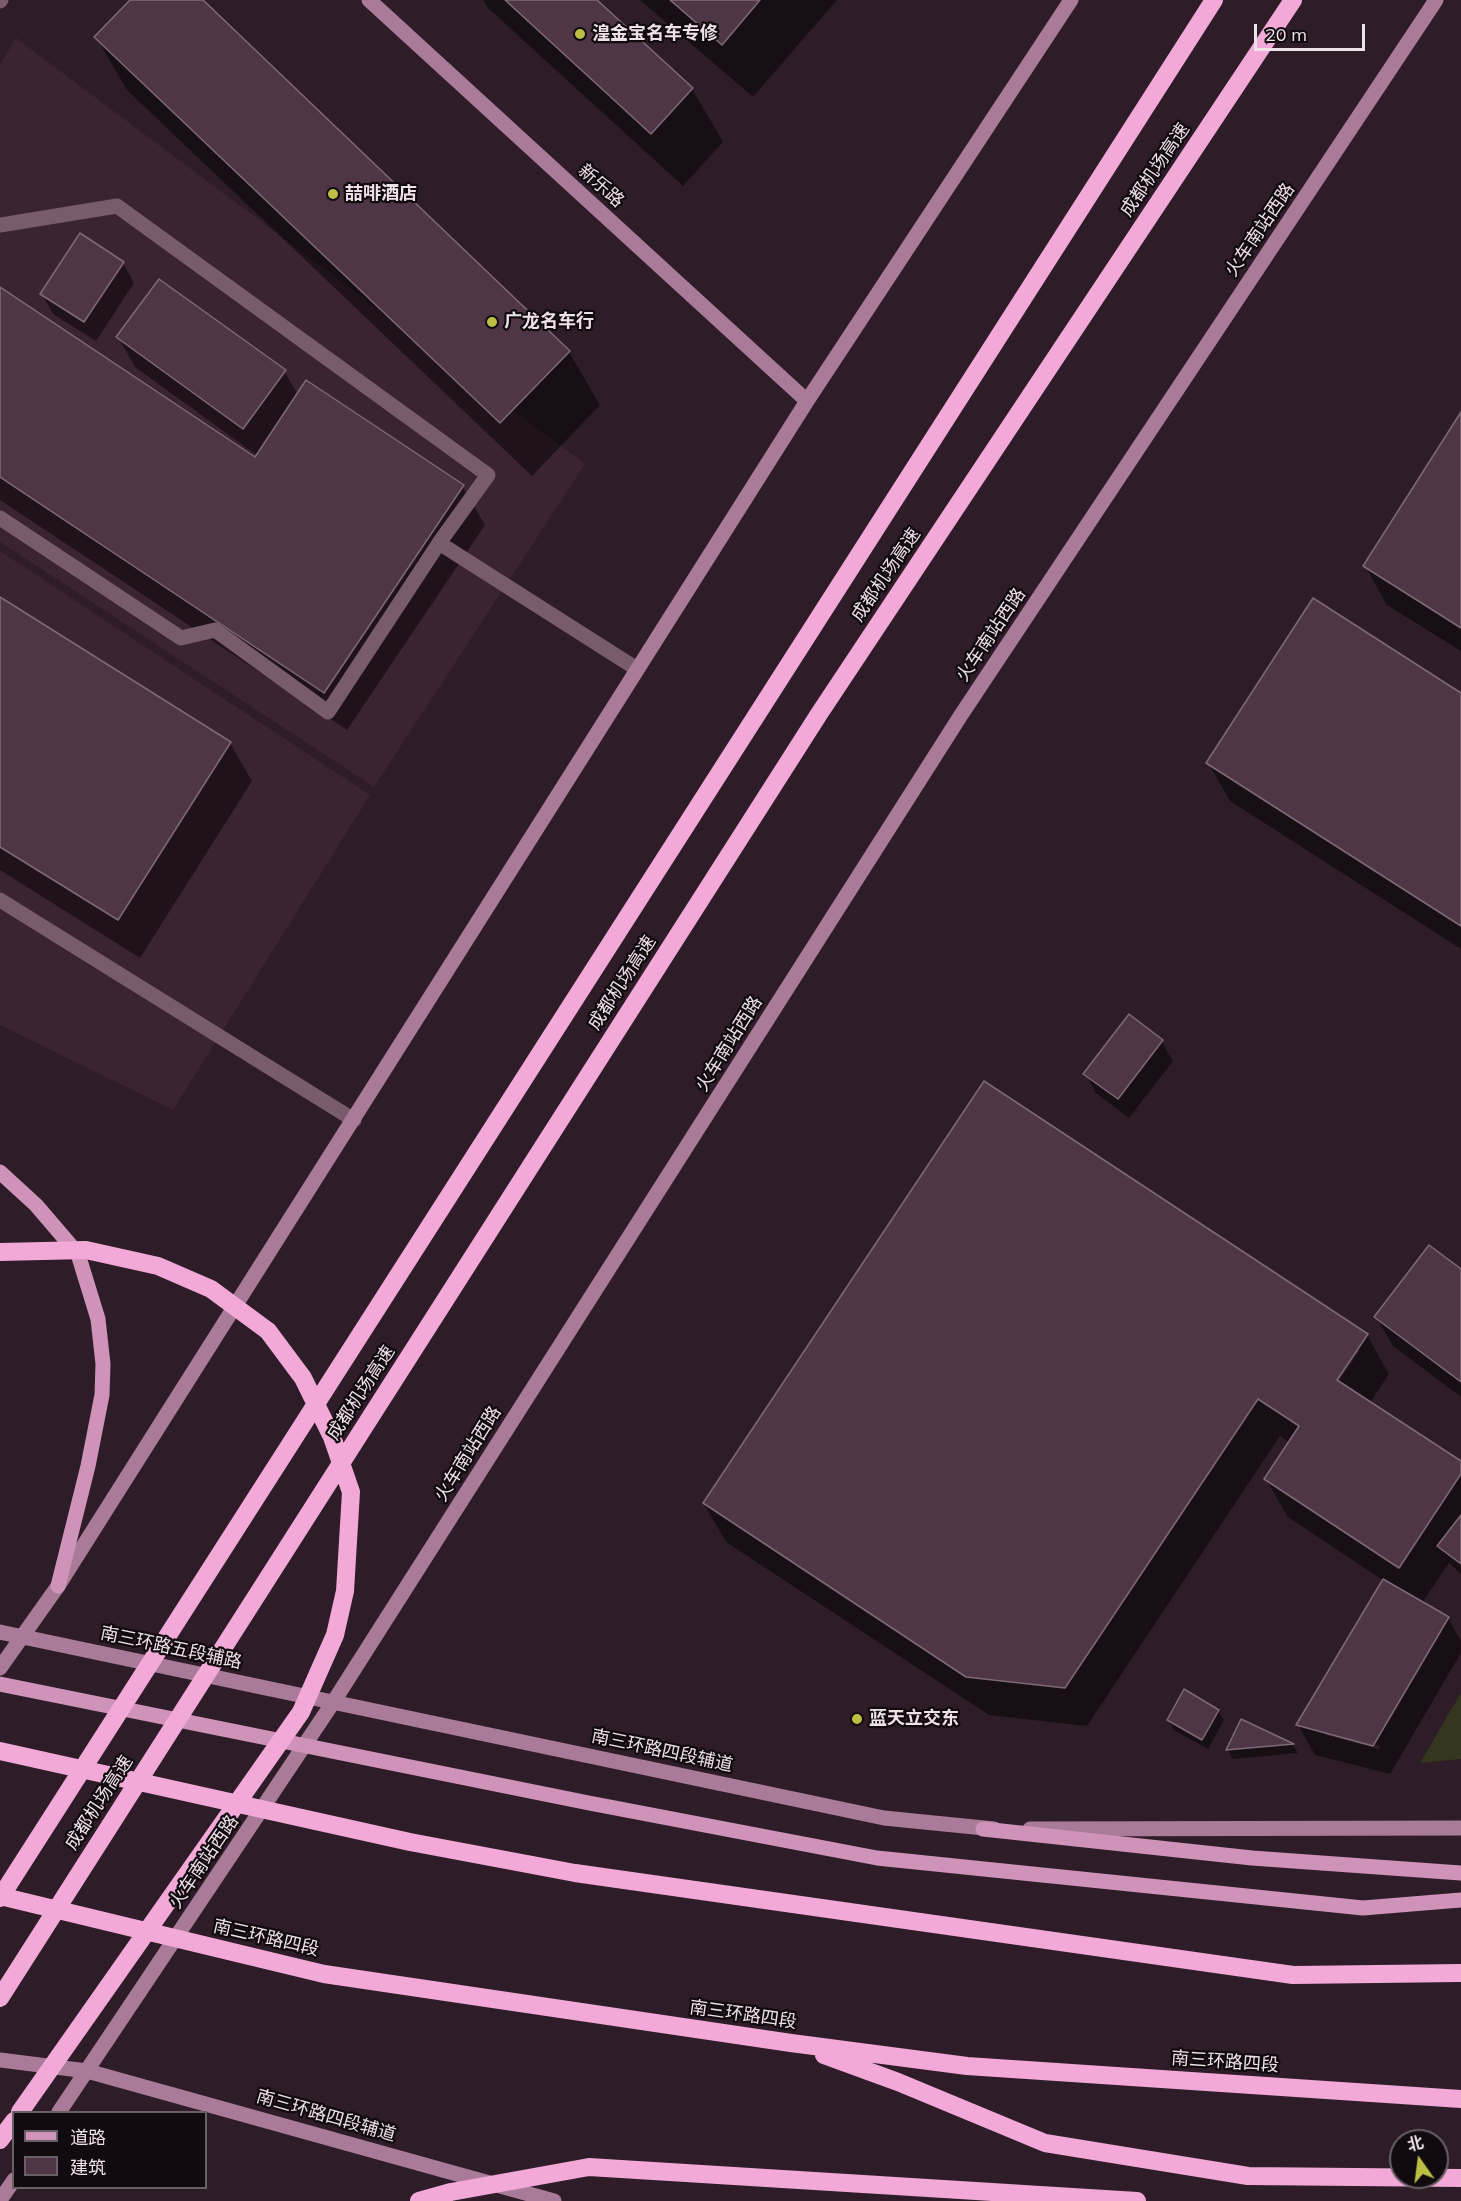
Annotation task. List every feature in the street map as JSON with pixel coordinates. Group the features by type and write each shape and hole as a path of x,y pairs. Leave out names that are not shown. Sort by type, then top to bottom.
{"highway":[{"name":"成都机场高速","path":"0,1897 1214,0"},
{"name":"成都机场高速","path":"0,1998 819,714 1293,0"},
{"path":"0,1252 86,1250 158,1266 211,1289 268,1331 303,1378 333,1437 351,1491 345,1592 335,1635 301,1712 21,2111"},
{"path":"0,1751 410,1842 575,1873 1293,1975 1461,1973"},
{"name":"南三环路四段","path":"0,1897 324,1974 791,2043 967,2066 1461,2099"},
{"path":"791,2043 1045,2143 1248,2176 1461,2178"},
{"path":"0,2140 12,2124"},
{"path":"419,2201 451,2192 589,2167 1137,2201"}],"main road":[{"name":"新乐路","path":"369,0 807,401"},
{"path":"0,1668 58,1586 807,401 1071,0"},
{"name":"火车南站西路","path":"60,2111 334,1701 961,715 1436,0"},
{"path":"0,1172 36,1205 78,1254 98,1318 103,1364 102,1395 88,1466 58,1586"},
{"name":"南三环路五段辅路","path":"0,1632 334,1701"},
{"path":"0,1684 589,1803 877,1858 1363,1908 1461,1900"},
{"name":"南三环路四段辅道","path":"334,1701 884,1818 983,1829 1461,1828"},
{"path":"983,1829 1252,1858 1461,1874"},
{"path":"0,2060 87,2071"},
{"name":"南三环路四段辅道","path":"87,2071 554,2201"},
{"path":"0,2200 12,2183"}],"lane":[{"path":"0,225 117,206 488,475 328,712 215,630 181,638 0,518"},
{"path":"440,543 637,669"},
{"path":"0,900 354,1120"}],"shaded area":[{"path":"16,38 585,464 374,787 0,542 0,64"},
{"path":"0,551 370,795 173,1110 0,1025"}],"green space":[{"path":"1461,1693 1461,1759 1420,1763"}],"building":[{"name":"喆啡酒店","path":"130,0 203,0 570,351 500,423 94,37"},
{"path":"505,0 597,0 693,88 651,134"},
{"path":"670,0 760,0 722,45"},
{"path":"80,233 124,262 84,322 40,294"},
{"path":"159,279 286,370 243,429 116,337"},
{"path":"0,287 255,457 306,380 464,485 324,693 0,477"},
{"path":"1461,412 1461,628 1363,566"},
{"path":"0,597 231,742 118,920 0,847"},
{"path":"1313,598 1461,693 1461,926 1206,763"},
{"path":"1129,1014 1163,1040 1118,1099 1083,1074"},
{"path":"984,1081 1368,1334 1337,1380 1461,1461 1461,1474 1399,1568 1264,1479 1299,1426 1258,1399 1065,1688 966,1677 703,1503"},
{"path":"1429,1245 1461,1269 1461,1382 1374,1317"},
{"path":"1461,1515 1461,1564 1437,1546"},
{"path":"1383,1579 1449,1617 1373,1746 1296,1725"},
{"path":"1184,1689 1219,1710 1202,1740 1167,1720"},
{"path":"1241,1719 1294,1744 1226,1750"}],"place":[{"name":"湟金宝名车专修","path":"580,34"},
{"name":"喆啡酒店","path":"333,194"},
{"name":"广龙名车行","path":"492,322"},
{"name":"蓝天立交东","path":"857,1719"}]}
